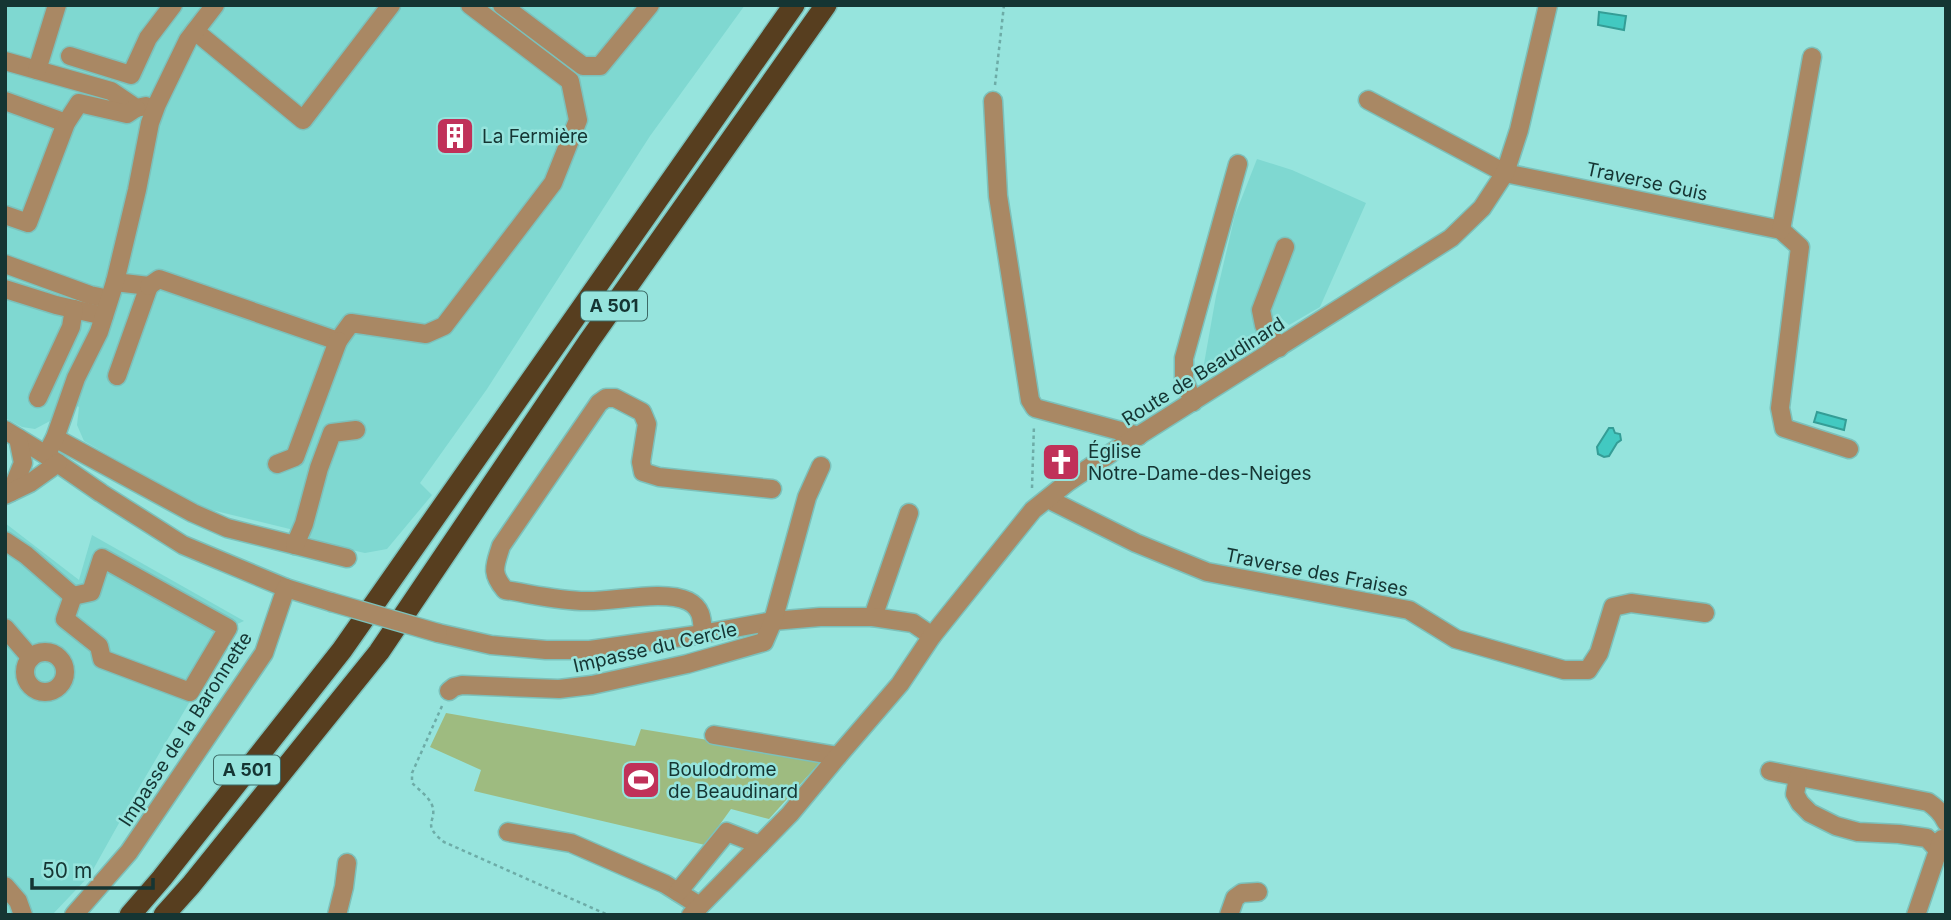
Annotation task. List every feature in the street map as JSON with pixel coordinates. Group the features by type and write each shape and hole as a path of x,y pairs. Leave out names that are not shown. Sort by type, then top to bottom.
{"highway":[{"name":"A 501","path":"130,915 342,650 794,5"},
{"name":"A 501","path":"164,915 379,652 589,341 826,5"}],"street":[{"path":"37,70 57,5"},
{"path":"70,56 131,75 148,38 173,5"},
{"path":"8,494 30,483 52,459 55,438 76,378 99,332 109,299 137,190 150,123 188,40 215,5"},
{"path":"195,31 303,120 391,5"},
{"path":"277,464 295,457 338,341 351,323 426,334 444,326 553,183 578,120 570,81 470,5"},
{"path":"502,5 583,66 600,66 650,5"},
{"name":"Route de Beaudinard","path":"695,910 790,814 900,684 932,636 1032,510 1040,495 1068,482 1451,238 1482,208 1505,173 1519,130 1548,5"},
{"path":"1812,57 1781,230 1800,247 1780,408 1784,428 1849,449"},
{"path":"5,61 111,91 136,108"},
{"name":"Traverse Guis","path":"1368,100 1505,173 1781,230"},
{"path":"5,101 66,123"},
{"path":"993,101 998,195 1030,400 1035,408 1139,436"},
{"path":"5,215 28,223 66,123 79,103 127,114 136,108 157,104"},
{"path":"1193,402 1184,379 1184,358 1238,164"},
{"path":"1279,348 1264,325 1261,310 1285,247"},
{"path":"5,264 90,295 109,299"},
{"path":"5,289 74,309 149,286 159,279 338,341"},
{"path":"117,376 149,286"},
{"path":"38,398 71,327 74,309"},
{"path":"703,633 702,614 686,600 660,597 585,601 505,590 496,579 494,570 501,546 599,403 606,398 615,398 642,412 646,418 641,462 643,472 659,478 772,489"},
{"path":"295,545 304,524 318,468 332,433 356,430"},
{"path":"12,434 183,545 286,588 438,633 491,645 546,650 590,650 773,621 820,617 873,617 913,623 932,636"},
{"path":"8,494 23,463 12,434"},
{"path":"55,438 193,513 227,528 346,558"},
{"path":"773,621 807,496 821,466"},
{"name":"Traverse des Fraises","path":"1040,495 1136,543 1207,572 1409,610 1456,639 1564,670 1588,670 1599,653 1613,607 1631,603 1705,613"},
{"path":"873,617 909,513"},
{"path":"5,541 26,555 73,597"},
{"path":"102,558 228,628 190,692 102,659 99,646 65,619 73,597 91,592 102,558"},
{"name":"Impasse de la Baronnette","path":"74,915 128,852 264,653 286,588"},
{"name":"Impasse du Cercle","path":"449,691 462,685 558,690 605,682 756,645 764,642 773,621"},
{"path":"5,628 31,658"},
{"path":"714,734 838,756"},
{"path":"1770,771 1928,802 1937,808 1946,822"},
{"path":"1798,777 1795,794 1811,813 1836,826 1858,832 1927,838 1938,850"},
{"path":"1916,915 1946,830"},
{"path":"508,832 571,842 665,884 678,892 695,910"},
{"path":"678,892 727,832 760,845"},
{"path":"337,915 347,863"},
{"path":"5,886 18,901 23,915"},
{"path":"1229,915 1235,898 1242,893 1258,892"}],"path":[{"path":"993,101 1004,5"},
{"path":"1035,408 1031,482 1040,495"},
{"path":"449,691 412,773 412,783 431,802 433,811 430,822 434,834 444,842 608,915"}],"shaded area":[{"path":"5,5 745,5 650,136 487,389 420,483 432,495 387,549 365,553 301,539 302,532 199,507 84,441 77,425 79,407 62,400 50,421 35,429 22,427 5,418"},
{"path":"1599,12 1626,16 1624,30 1598,25"},
{"path":"1257,159 1292,170 1366,203 1320,307 1289,325 1280,317 1257,330 1256,345 1209,377 1202,375 1216,296 1235,215"},
{"path":"1817,412 1846,420 1844,430 1814,422"},
{"path":"1609,428 1620,434 1621,440 1609,456 1604,457 1598,454 1597,447"},
{"path":"5,523 79,580 92,535 244,621 235,625 90,875 52,915 5,915"}],"green space":[{"name":"Boulodrome de Beaudinard","path":"446,713 635,746 641,729 823,759 769,819 731,809 705,845 474,791 481,770 430,747"}],"place":[{"name":"La Fermière","path":"455,136"},
{"name":"Église Notre-Dame-des-Neiges","path":"1061,462"},
{"name":"Boulodrome de Beaudinard","path":"641,780"}]}
